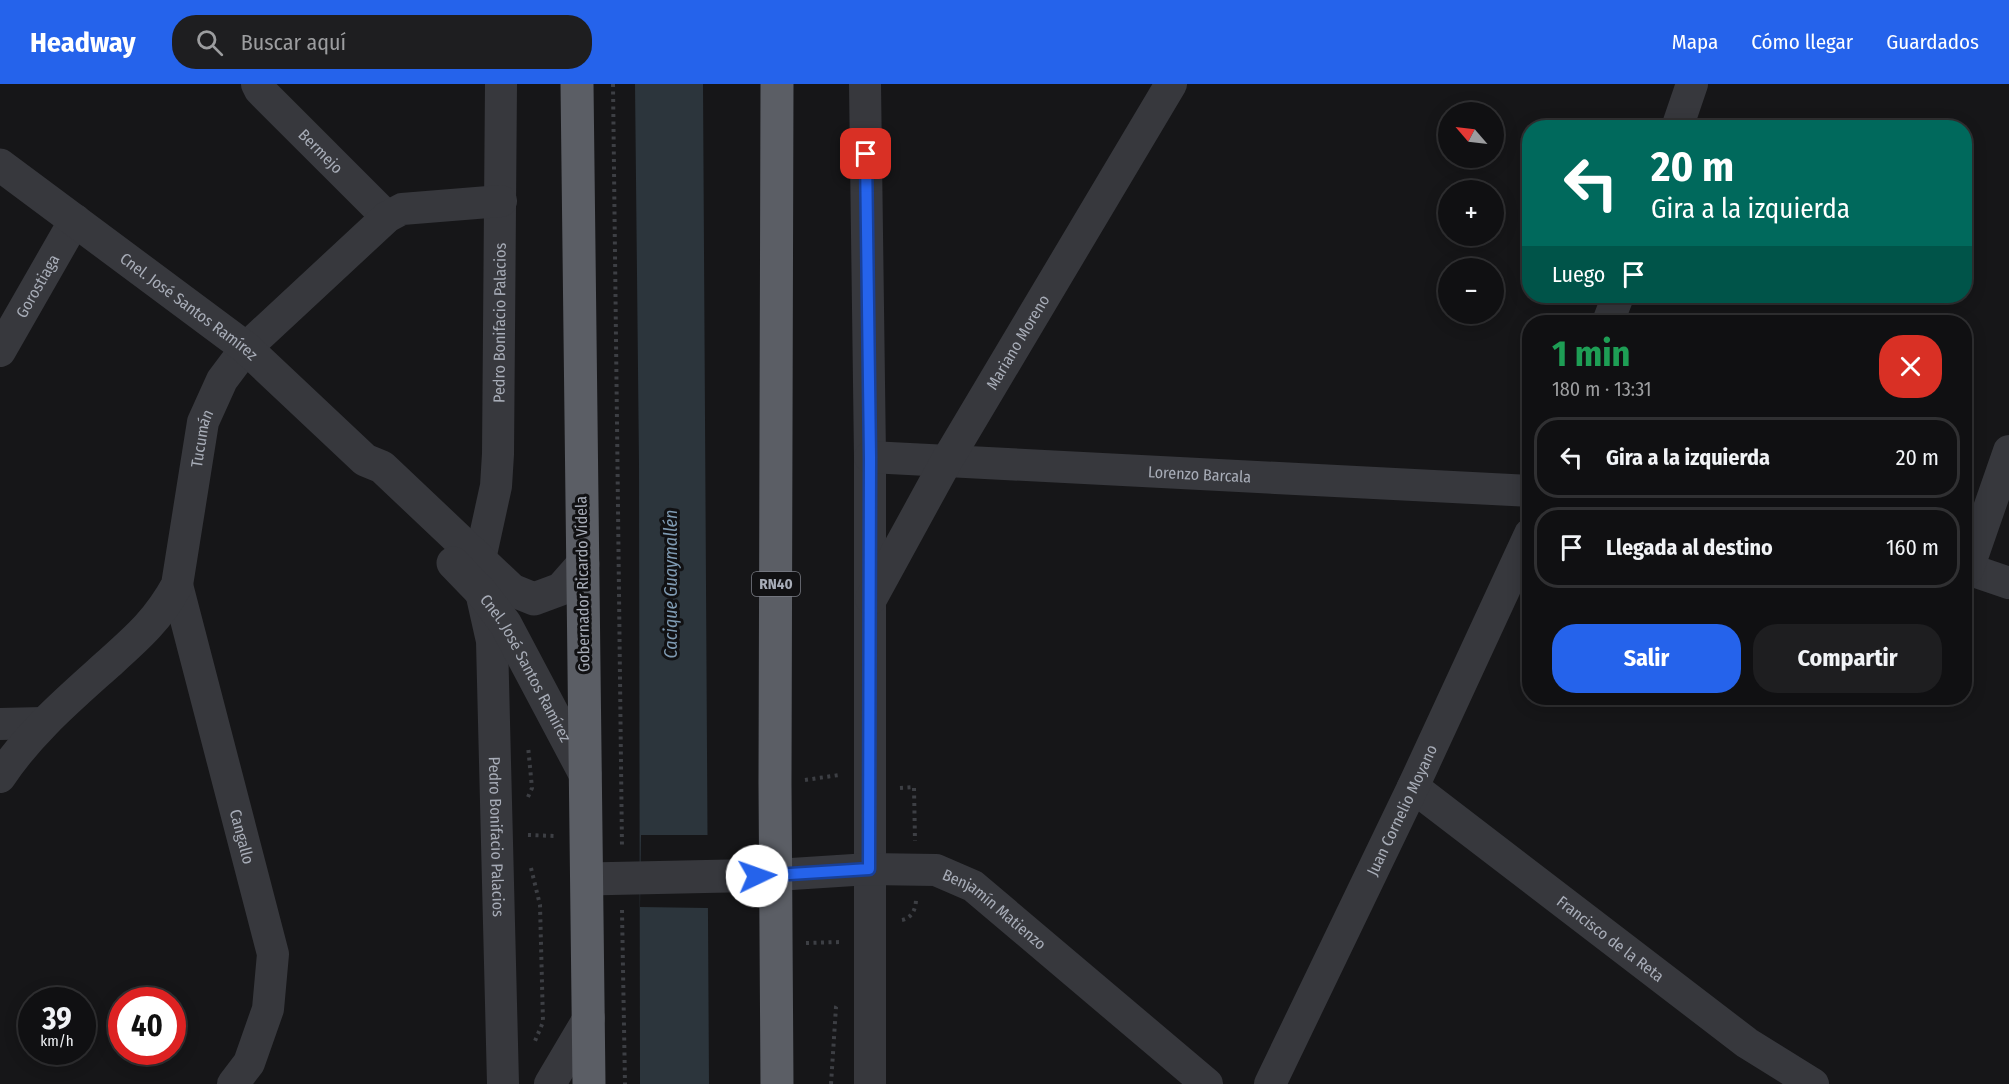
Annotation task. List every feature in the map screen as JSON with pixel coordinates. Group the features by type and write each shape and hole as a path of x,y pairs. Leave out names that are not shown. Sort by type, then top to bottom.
{"highway":[{"name":"Gobernador Ricardo Videla","path":"577,84 588,879 588,1084"},
{"name":"RN40","path":"777,84 775,783 777,1084"}],"street":[{"name":"Bermejo","path":"257,84 260,90 387,217"},
{"name":"Pedro Bonifacio Palacios","path":"480,559 496,486 498,453 501,84"},
{"path":"865,84 870,457 870,1084"},
{"name":"Mariano Moreno","path":"869,602 946,462 1171,84"},
{"path":"1680,120 1692,84"},
{"name":"Cnel. José Santos Ramírez","path":"0,165 246,348 366,460 382,467 512,590 534,600 561,589 583,564"},
{"name":"Tucumán","path":"0,777 20,749 44,723 149,626 167,603 177,585 203,422 222,380 246,348 387,217 402,208 501,201"},
{"name":"Gorostiaga","path":"0,351 75,220"},
{"path":"1972,552 2009,451"},
{"name":"Lorenzo Barcala","path":"870,457 1522,491"},
{"name":"Cnel. José Santos Ramírez","path":"366,460 371,479 481,592 505,623 585,774"},
{"name":"Juan Cornelio Moyano","path":"1270,1084 1413,787 1522,551"},
{"path":"1972,570 2009,583"},
{"name":"Cangallo","path":"177,585 273,954 267,1009 249,1063 233,1084"},
{"name":"Pedro Bonifacio Palacios","path":"481,592 492,641 503,1084"},
{"path":"0,724 44,723"},
{"name":"Francisco de la Reta","path":"1413,787 1747,1043 1813,1084"},
{"name":"Benjamín Matienzo","path":"588,879 776,875 869,869 936,870 973,886 1207,1084"},
{"path":"550,1084 589,1018"}],"path":[{"path":"613,84 631,878 625,1084"},
{"path":"775,783 842,774"}],"water":[{"name":"Cacique Guaymallén","path":"635,84 703,84 709,1084 640,1084 639,465"}],"pier":[{"path":"641,835 708,835 708,908 640,907"}],"route":[{"path":"757,876 869,869 870,457 866,154"}]}
